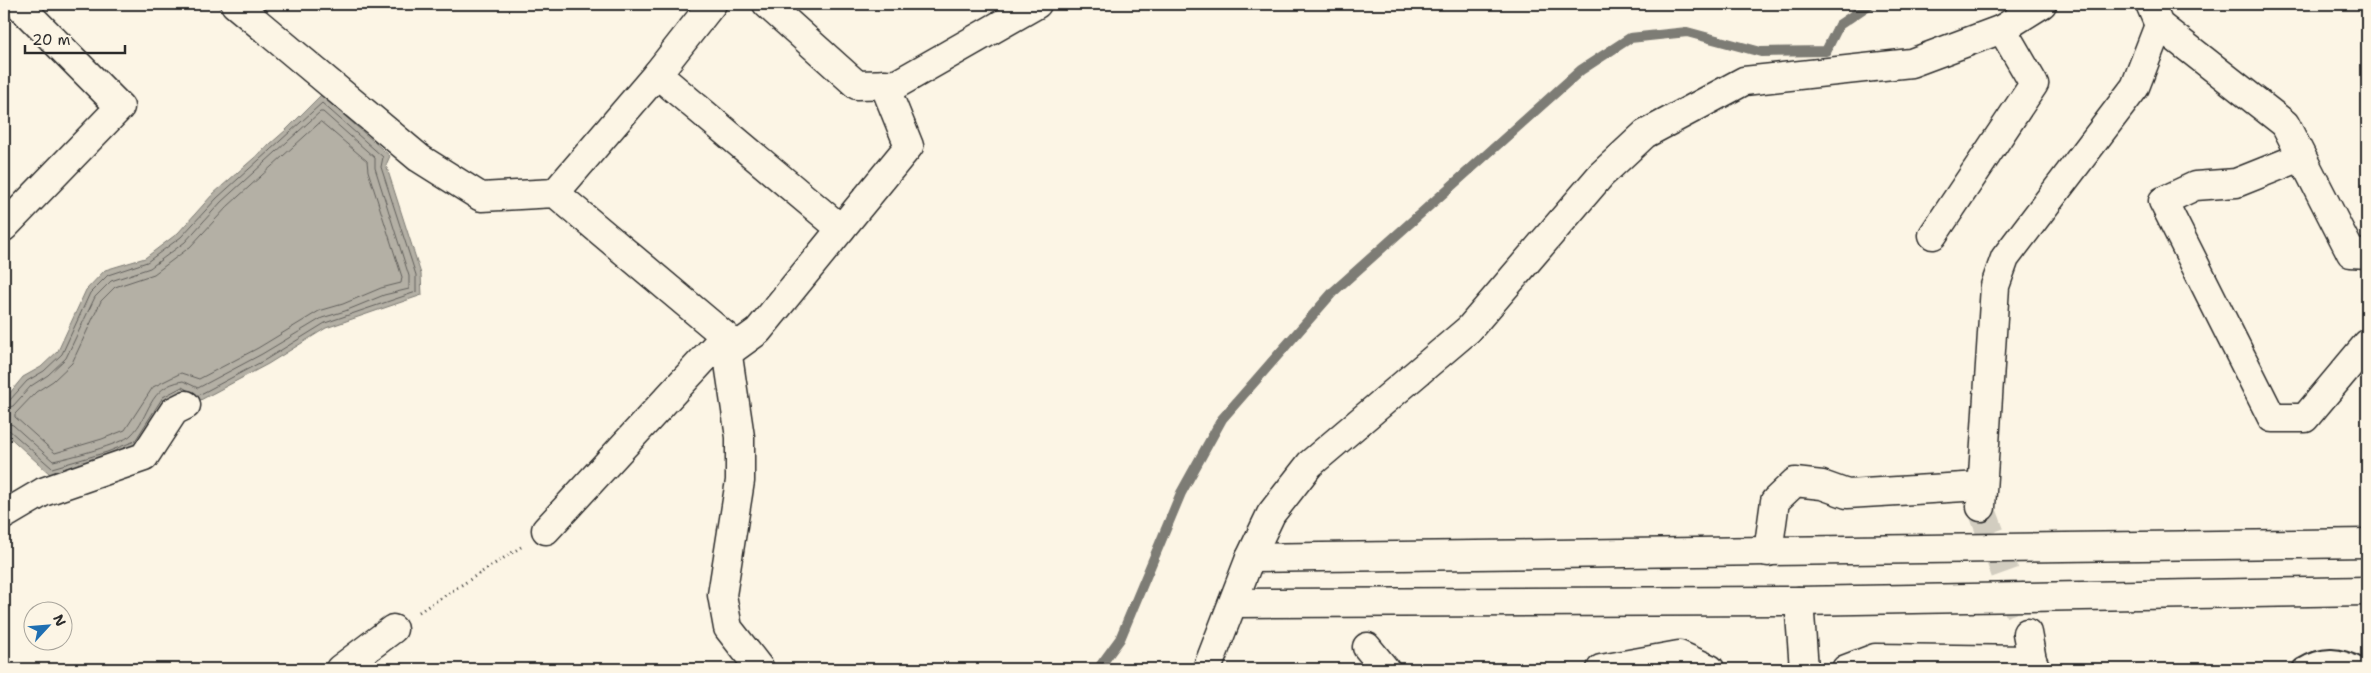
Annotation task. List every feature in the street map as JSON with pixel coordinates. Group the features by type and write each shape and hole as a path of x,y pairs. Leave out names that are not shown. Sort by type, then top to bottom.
{"street":[{"path":"4,12 12,4"},
{"path":"4,227 120,107 18,4"},
{"path":"235,4 418,158 481,197 555,193 727,344 740,437 740,481 722,595 728,628 760,669"},
{"path":"555,193 658,74 712,4"},
{"path":"767,4 857,85 897,84 1037,4"},
{"path":"1207,669 1250,558 1271,514 1310,464 1469,329 1601,175 1645,134 1744,82 1911,63 2002,29 2042,4"},
{"path":"1768,552 1775,501 1795,482 1822,485 1847,494 1981,496 1995,286 2005,258 2136,87 2155,14 2285,124 2351,253 2367,254"},
{"path":"1932,235 2034,84 2002,29"},
{"path":"658,74 841,229"},
{"path":"546,530 727,344 758,331 909,146 884,84"},
{"path":"2301,157 2236,184 2195,186 2163,201 2272,418 2305,418 2367,344"},
{"path":"4,515 43,492 144,457 174,411 186,405"},
{"path":"1250,558 2367,542"},
{"path":"1233,603 1799,601 2367,592"},
{"path":"1799,601 1804,669"},
{"path":"340,669 393,629"},
{"path":"1846,669 1875,658 2034,665 2027,633"},
{"path":"1368,647 1385,669"},
{"path":"1601,669 1679,655 1710,669"}],"lane":[{"path":"2303,669 2314,662 2334,659 2360,669"}],"path":[{"path":"393,629 546,530"}],"water":[{"path":"321,95 390,156 386,165 421,274 422,295 326,328 268,364 193,404 183,392 167,400 138,445 109,457 50,474 4,432 4,400 23,377 41,367 58,351 86,290 105,270 145,258 178,233 213,194 286,130"}],"waterway":[{"path":"1098,669 1120,639 1181,493 1222,419 1333,292 1581,70 1630,38 1687,32 1761,52 1826,51 1839,25 1870,4"}],"tunnel":[{"path":"1981,507 2027,633"}]}
